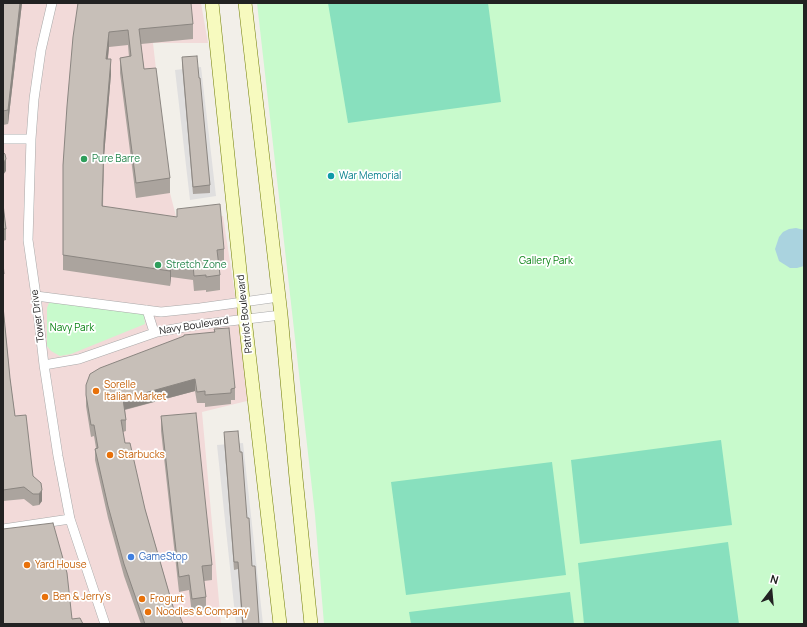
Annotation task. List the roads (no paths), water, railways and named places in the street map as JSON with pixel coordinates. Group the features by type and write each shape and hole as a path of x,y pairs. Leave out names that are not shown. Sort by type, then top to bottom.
{"main road":[{"name":"Patriot Boulevard","path":"212,3 245,319 280,624"},
{"path":"244,3 281,315 311,624"}],"street":[{"name":"Tower Drive","path":"52,3 41,50 34,99 31,139 28,240 44,365 58,456 70,519 105,624"},
{"path":"3,139 31,139"},
{"name":"Navy Boulevard","path":"36,296 161,312 279,297"},
{"name":"Navy Boulevard","path":"148,310 154,332"},
{"name":"Navy Boulevard","path":"44,365 79,358 154,332 196,325 281,315"},
{"path":"3,529 70,519"}],"water":[{"path":"796,228 804,230 804,266 790,268 779,261 775,249 779,237 783,232"}],"place":[{"name":"Pure Barre","path":"84,159"},
{"name":"War Memorial","path":"331,176"},
{"name":"Stretch Zone","path":"158,265"},
{"name":"Sorelle Italian Market","path":"96,391"},
{"name":"Starbucks","path":"110,455"},
{"name":"GameStop","path":"131,557"},
{"name":"Yard House","path":"27,565"},
{"name":"Ben & Jerry's","path":"45,597"},
{"name":"Frogurt","path":"142,599"},
{"name":"Noodles & Company","path":"148,612"}],"park label":[{"name":"Gallery Park","path":"546,261"},
{"name":"Navy Park","path":"72,328"}]}
